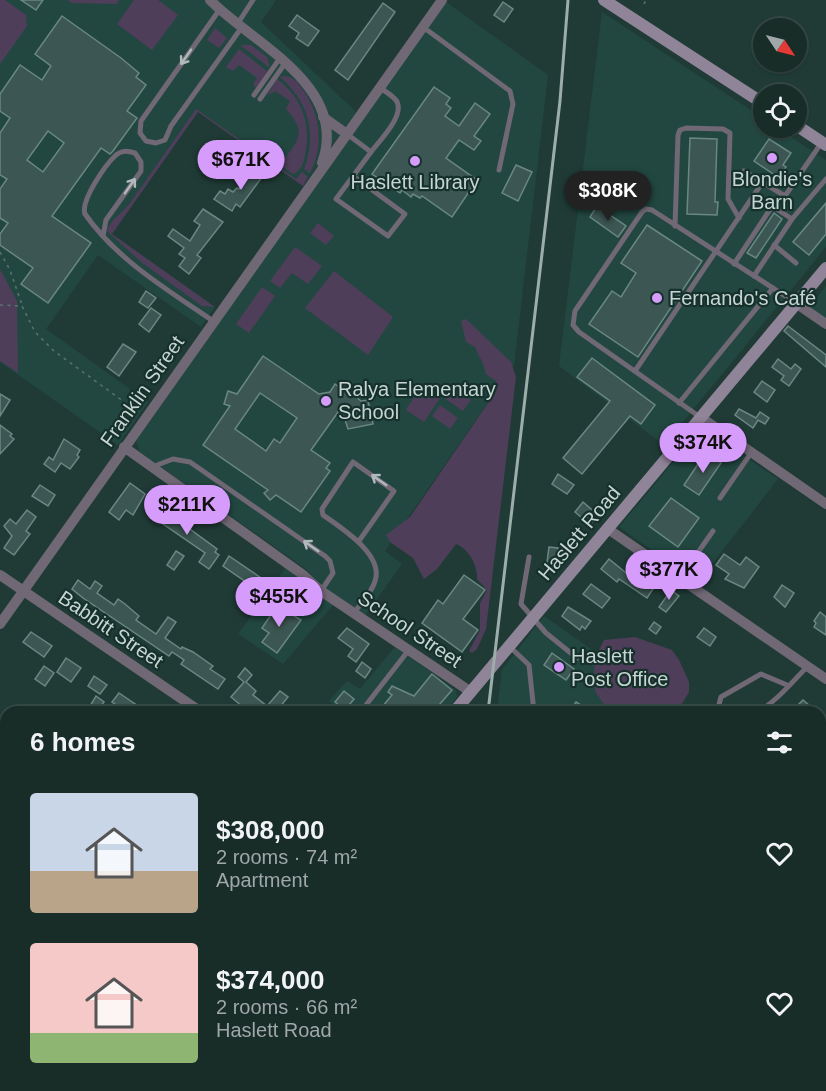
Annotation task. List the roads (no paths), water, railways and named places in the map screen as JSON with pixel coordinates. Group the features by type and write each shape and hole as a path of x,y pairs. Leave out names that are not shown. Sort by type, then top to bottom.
{"street":[{"name":"Franklin Street","path":"210,0 283,60 306,84 323,117 326,149 314,179"},
{"name":"Franklin Street","path":"0,624 442,0"},
{"path":"607,2 753,97"},
{"name":"Franklin Street","path":"323,117 347,134"},
{"path":"807,132 824,144"},
{"name":"Haslett Road","path":"459,706 826,268"},
{"path":"797,304 826,324"},
{"path":"702,418 826,504"},
{"name":"School Street","path":"124,447 302,574 321,591 471,693"},
{"path":"608,529 826,679"},
{"name":"Babbitt Street","path":"0,575 192,706"}],"lane":[{"path":"220,9 141,121 140,133 146,141 156,143 165,140 171,126 240,25 253,0"},
{"path":"423,27 510,92 513,104 499,170"},
{"path":"254,94 283,60"},
{"path":"260,99 283,60"},
{"path":"353,176 405,214 388,237 336,199 353,176 398,116 397,100 380,88"},
{"path":"675,226 678,135 680,130 686,128 723,129 730,133 728,199 739,218"},
{"path":"347,134 371,152"},
{"path":"744,171 780,195 788,195 824,144"},
{"path":"103,237 106,220 141,171 141,162 135,153 124,151 116,155 84,203 85,214 103,237 140,270 213,321"},
{"path":"754,276 792,219 826,179"},
{"path":"634,371 762,183"},
{"path":"734,264 771,208 776,208 792,219"},
{"path":"702,418 577,330 573,317 644,210 652,210 797,304"},
{"path":"774,245 796,263"},
{"path":"679,403 773,288"},
{"path":"720,498 751,453"},
{"path":"152,467 173,459 190,462 325,556 330,561 333,573 321,591"},
{"path":"354,613 377,576 376,568 359,541 322,512 323,506 353,462 394,491 359,541"},
{"path":"680,578 713,531"},
{"path":"529,557 520,599 522,605 562,648 577,658"},
{"path":"510,647 529,665 533,706"},
{"path":"366,706 408,651"},
{"path":"767,706 780,697 788,685 808,666"},
{"path":"719,706 721,697 758,675 767,675 788,685"}],"railway":[{"path":"489,706 560,101 568,0"}],"place":[{"name":"Blondie's Barn","path":"772,158"},
{"name":"Haslett Library","path":"415,161"},
{"name":"Fernando's Café","path":"657,298"},
{"name":"Ralya Elementary School","path":"326,401"},
{"name":"Haslett Post Office","path":"559,667"}]}
